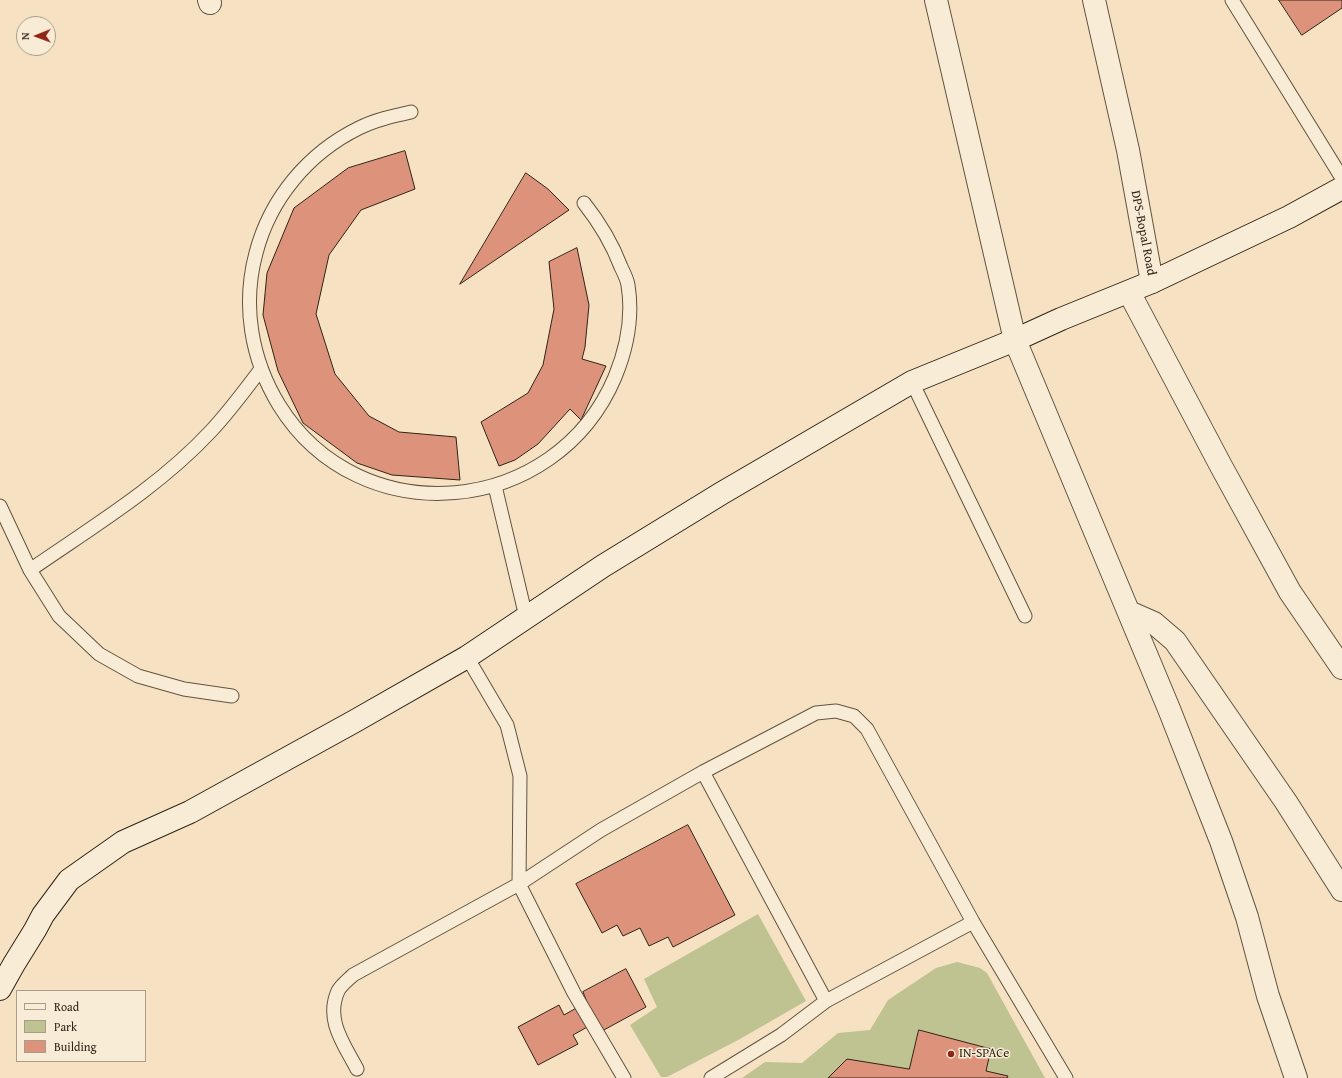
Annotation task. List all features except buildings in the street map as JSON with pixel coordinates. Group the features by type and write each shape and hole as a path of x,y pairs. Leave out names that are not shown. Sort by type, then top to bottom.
{"street":[{"path":"936,0 1015,340 1169,709 1221,841 1247,917 1268,996 1296,1078"},
{"name":"DPS-Bopal Road","path":"1094,0 1128,150 1152,282 1290,217 1342,188"},
{"path":"0,989 43,915 69,880 123,842 190,812 467,657 603,566 715,497 912,382 1015,340 1061,318 1152,282"},
{"path":"1129,292 1221,466 1290,592 1342,668"},
{"path":"1128,612 1154,623 1175,641 1286,802 1342,890"}],"lane":[{"path":"1232,0 1342,178"},
{"path":"411,112 385,118 367,125 338,140 317,155 298,173 282,194 269,217 259,241 252,266 249,292 250,318 254,344 261,369 272,393 286,415 303,435 322,453 367,479 392,487 417,492 443,494 469,492 495,486 542,464 577,435 598,410 611,387 621,363 627,337 630,312 628,282 616,252 596,219 584,203"},
{"path":"30,570 131,500 172,468 212,431 261,369"},
{"path":"912,382 1025,616"},
{"path":"495,486 526,617"},
{"path":"0,506 30,570 59,616 99,654 138,676 184,689 232,696"},
{"path":"467,657 507,725 520,776 519,884 574,993 624,1078"},
{"path":"357,1069 337,1031 332,1011 338,990 353,975 519,884 601,830 703,772 816,713 836,711 854,716 867,729 973,922 1066,1078"},
{"path":"703,772 826,1001"},
{"path":"711,1078 781,1035 826,1001 973,922"}],"green space":[{"path":"758,914 806,1001 740,1039 667,1077 661,1077 630,1025 657,1007 644,979"},
{"path":"957,962 980,968 987,973 1045,1078 1007,1078 1007,1076 986,1071 991,1049 919,1030 909,1069 883,1065 828,1078 742,1078 765,1062 802,1063 838,1033 870,1030 888,1000 936,968"}],"place":[{"name":"IN-SPACe","path":"951,1054"}]}
